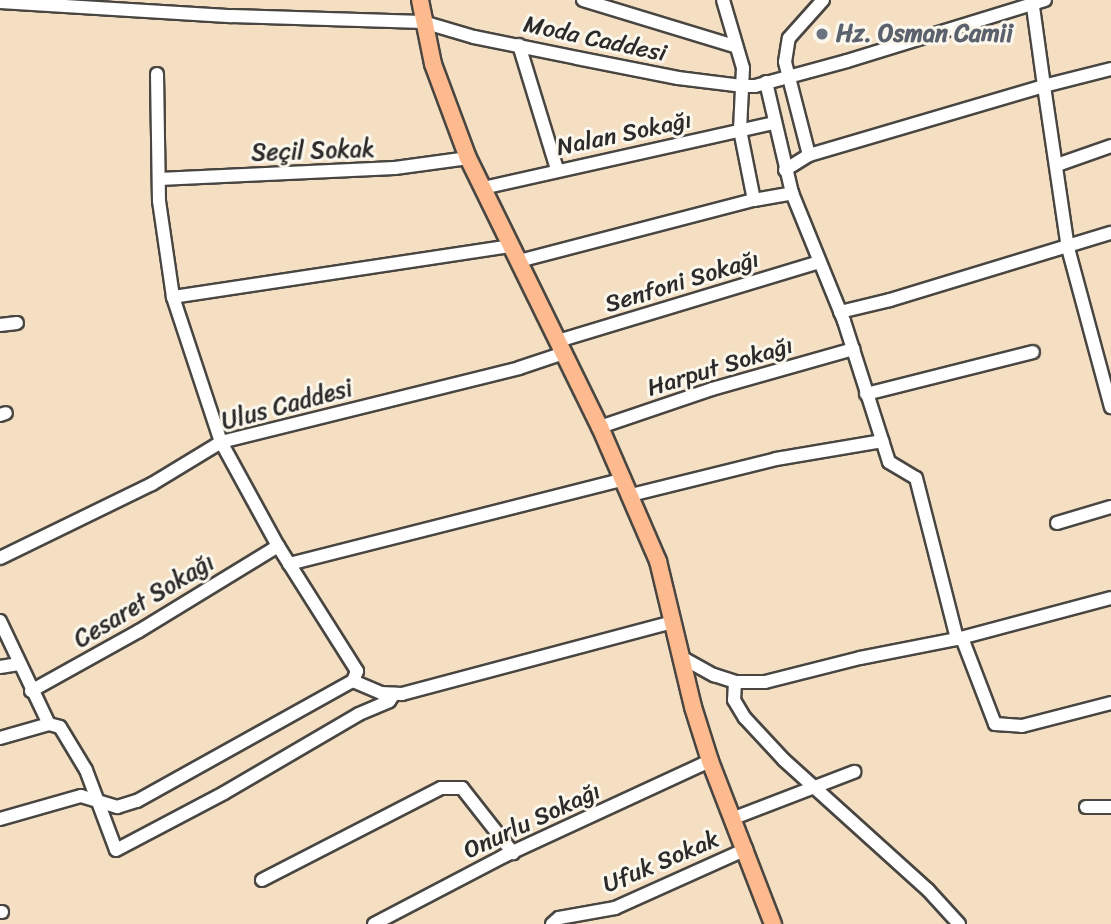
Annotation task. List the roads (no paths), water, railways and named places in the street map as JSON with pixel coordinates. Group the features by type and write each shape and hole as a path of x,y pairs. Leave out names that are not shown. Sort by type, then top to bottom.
{"main road":[{"path":"420,0 423,22 444,100 468,158 600,428 658,561 710,761 773,924"}],"street":[{"path":"200,0 200,14"},
{"path":"583,0 734,46"},
{"path":"723,0 734,46 743,68 740,130 754,200"},
{"path":"809,155 799,111 786,76 789,38 823,0"},
{"path":"1037,1 1044,86 1068,248 1105,368 1111,407"},
{"name":"Moda Caddesi","path":"0,2 127,5 200,14 423,22 474,37 678,78 742,86 766,82 980,22 1037,1"},
{"path":"519,45 557,169"},
{"path":"785,170 809,155 1111,68"},
{"path":"0,819 81,796 117,807 137,801 353,681 357,671 278,546 221,442 173,297 159,179 157,74"},
{"path":"766,82 792,193 840,312 889,462 916,478 960,638 995,724 1022,726 1111,703"},
{"name":"Nalan Sokağı","path":"483,188 557,169 774,123"},
{"path":"1057,165 1111,146"},
{"name":"Seçil Sokak","path":"159,179 395,168 468,158"},
{"path":"519,261 754,200 792,193"},
{"path":"840,312 1110,235"},
{"path":"173,297 512,246"},
{"name":"Senfoni Sokağı","path":"561,347 819,262"},
{"path":"0,325 17,323"},
{"name":"Ulus Caddesi","path":"0,558 152,484 221,442 519,368 561,347"},
{"name":"Harput Sokağı","path":"600,428 712,389 853,349"},
{"path":"866,394 1033,352"},
{"path":"631,495 776,459 882,441"},
{"path":"289,564 624,479"},
{"path":"1057,523 1111,507"},
{"name":"Cesaret Sokağı","path":"31,691 139,631 278,546"},
{"path":"681,657 715,676 735,682 765,682 860,658 960,638 1111,598"},
{"path":"0,621 48,724"},
{"path":"353,681 381,693 402,694 673,622"},
{"path":"0,667 19,664"},
{"path":"735,682 734,700 745,718 813,786 928,890 959,924"},
{"path":"0,738 48,724 60,727 86,770 116,850 224,793 359,714 389,701 394,694"},
{"name":"Onurlu Sokağı","path":"374,924 513,853 710,761"},
{"path":"734,818 853,772"},
{"path":"262,880 441,788 462,788 513,853"},
{"path":"1086,807 1111,807"},
{"name":"Ufuk Sokak","path":"552,924 559,918 580,919 615,908 746,849"}],"place":[{"name":"Hz. Osman Camii","path":"822,34"}]}
